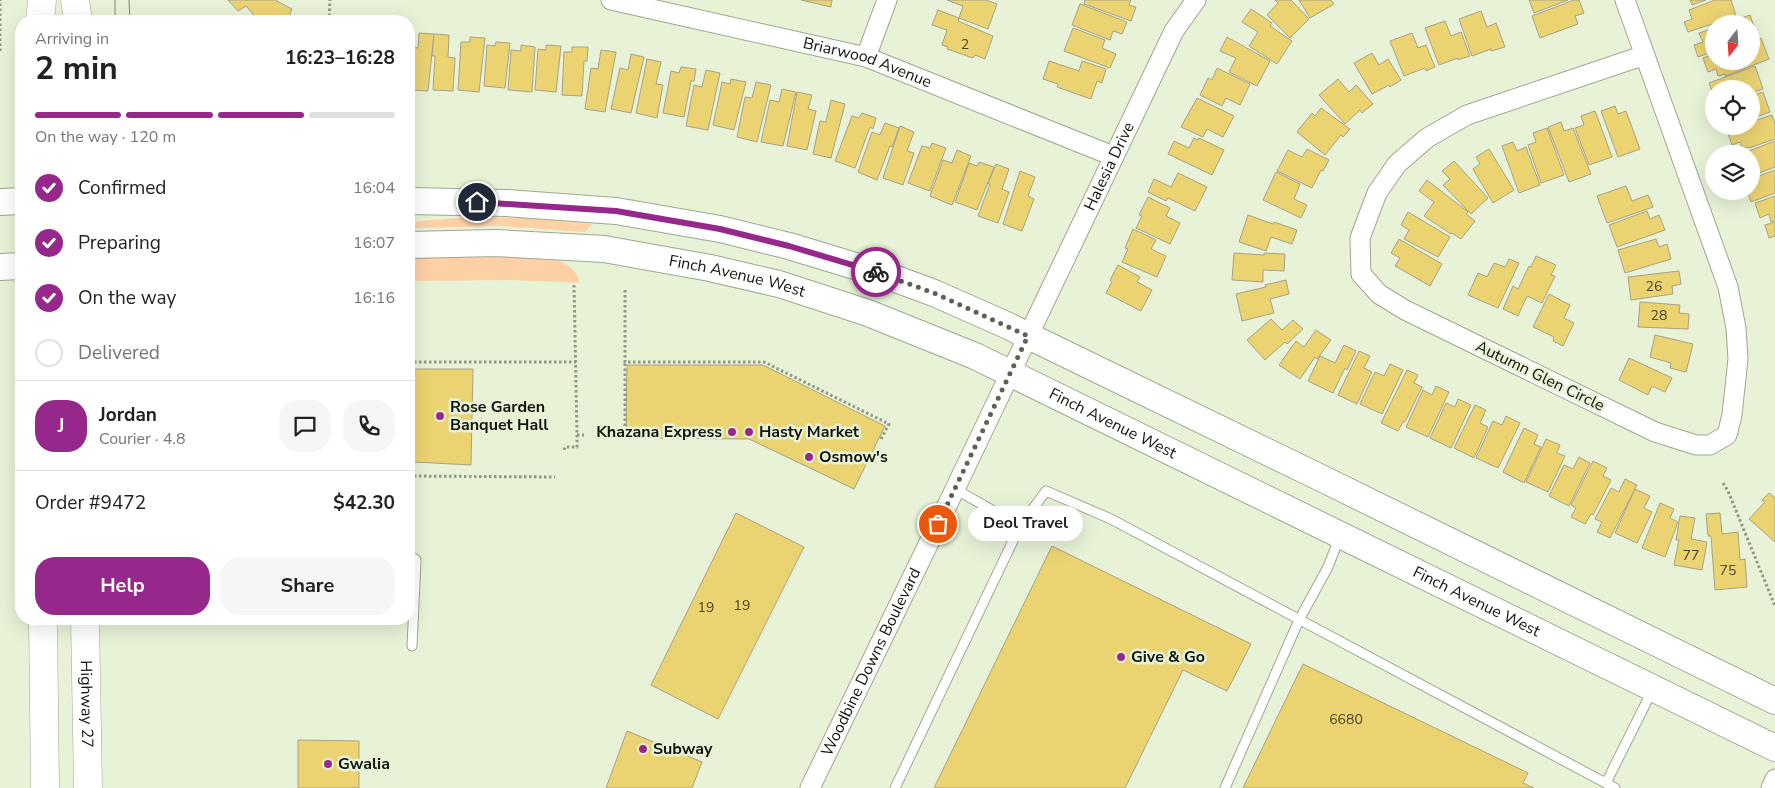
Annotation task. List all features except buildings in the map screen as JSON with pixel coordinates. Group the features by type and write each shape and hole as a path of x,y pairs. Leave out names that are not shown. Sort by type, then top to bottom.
{"main road":[{"path":"41,15 42,0"},
{"path":"75,0 77,15"},
{"path":"0,202 15,201"},
{"path":"415,201 506,203 616,211 720,229 836,259 934,293 1028,336 1314,474 1775,702"},
{"path":"415,210 462,202"},
{"path":"604,249 616,211"},
{"name":"Finch Avenue West","path":"415,244 496,243 604,249 710,268 779,284 904,326 975,356 1775,748"},
{"path":"0,267 15,266"},
{"path":"43,625 45,788"},
{"name":"Highway 27","path":"85,625 88,788"}],"street":[{"name":"Briarwood Avenue","path":"611,0 866,57 1113,156"},
{"path":"866,57 887,0"},
{"name":"Halesia Drive","path":"1010,373 1174,31 1196,0"},
{"name":"Autumn Glen Circle","path":"1625,0 1646,55 1728,287 1736,328 1738,359 1732,415 1727,435 1710,446 1696,445 1656,432 1405,310 1379,294 1361,274 1360,238 1377,193 1396,164 1427,138 1467,115 1646,55"},
{"name":"Woodbine Downs Boulevard","path":"810,788 1010,373"},
{"path":"1771,788 1775,779"}],"lane":[{"path":"955,489 1020,526"},
{"path":"895,788 1020,526 1046,491 1111,519 1615,788"},
{"path":"1225,788 1299,620 1328,567 1341,535"},
{"path":"415,559 415,582"},
{"path":"412,646 413,625"},
{"path":"1606,783 1653,688"}],"path":[{"path":"0,0 0,51"},
{"path":"329,15 330,0"},
{"path":"564,450 564,447 576,447 577,435 574,285"},
{"path":"619,435 625,435 625,290"},
{"path":"415,362 576,362"},
{"path":"625,362 764,362 889,424 881,439"},
{"path":"577,435 584,435"},
{"path":"415,476 555,477"},
{"path":"1723,483 1775,606"}],"shaded area":[{"path":"470,217 530,218 592,224 585,232 501,226 415,228 415,222"},
{"path":"415,258 544,258 570,267 580,283 512,280 415,281"}],"tram line":[{"path":"115,0 115,15"},
{"path":"129,0 130,15"}],"way so far":[{"path":"876,272 934,293 1028,336 938,524"}],"place":[{"name":"Rose Garden Banquet Hall","path":"440,416"},
{"name":"Khazana Express","path":"732,432"},
{"name":"Hasty Market","path":"749,432"},
{"name":"Osmow's","path":"809,457"},
{"name":"Deol Travel","path":"938,524"},
{"name":"Give & Go","path":"1121,657"},
{"name":"Subway","path":"643,749"},
{"name":"Gwalia","path":"328,764"}],"route":[{"path":"477,202 616,211 720,229 789,246 876,272"}]}
